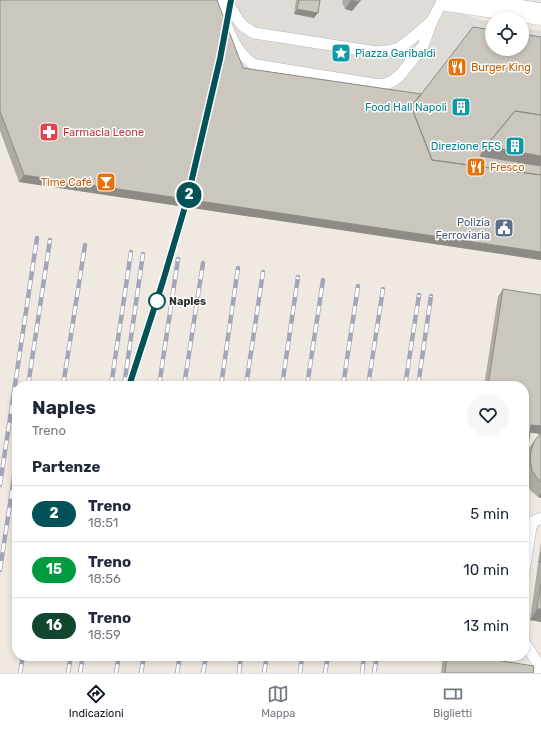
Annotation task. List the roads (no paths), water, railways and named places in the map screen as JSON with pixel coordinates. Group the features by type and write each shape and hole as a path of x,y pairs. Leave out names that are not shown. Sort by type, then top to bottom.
{"main road":[{"path":"447,0 541,14"}],"lane":[{"path":"219,0 232,38 238,50 248,61 256,65 379,85 393,81 401,74 423,46 432,21 443,0"},
{"path":"226,0 243,26 254,33 376,52 388,52 399,48 432,21"},
{"path":"529,540 531,527 534,522 541,518"},
{"path":"529,650 539,665 539,673"}],"railway":[{"path":"16,381 37,238"},
{"path":"29,381 50,240"},
{"path":"64,381 85,245"},
{"path":"112,381 131,252"},
{"path":"125,381 143,254"},
{"path":"160,381 178,259"},
{"path":"185,381 203,263"},
{"path":"222,381 238,268"},
{"path":"247,381 263,272"},
{"path":"283,381 298,277"},
{"path":"308,381 323,280"},
{"path":"344,381 358,286"},
{"path":"369,381 383,289"},
{"path":"406,381 419,295"},
{"path":"419,381 431,296"},
{"path":"0,485 12,405"},
{"path":"0,570 12,490"},
{"path":"20,673 22,661"},
{"path":"68,673 70,661"},
{"path":"80,673 82,661"},
{"path":"116,673 118,661"},
{"path":"141,673 143,661"},
{"path":"177,673 179,661"},
{"path":"203,673 205,661"},
{"path":"239,673 240,661"},
{"path":"264,673 266,661"},
{"path":"300,673 301,661"},
{"path":"325,673 327,661"},
{"path":"362,673 363,661"},
{"path":"374,673 376,661"}],"train":[{"name":"2","path":"131,381 147,333 187,200 204,132 231,0"}],"place":[{"name":"Piazza Garibaldi","path":"341,53"},
{"name":"Burger King","path":"457,67"},
{"name":"Food Hall Napoli","path":"461,107"},
{"name":"Farmacia Leone","path":"49,132"},
{"name":"Direzione FFS","path":"515,146"},
{"name":"Fresco","path":"476,167"},
{"name":"Time Café","path":"106,182"},
{"name":"Polizia Ferroviaria","path":"504,228"},
{"name":"Naples","path":"157,301"}]}
